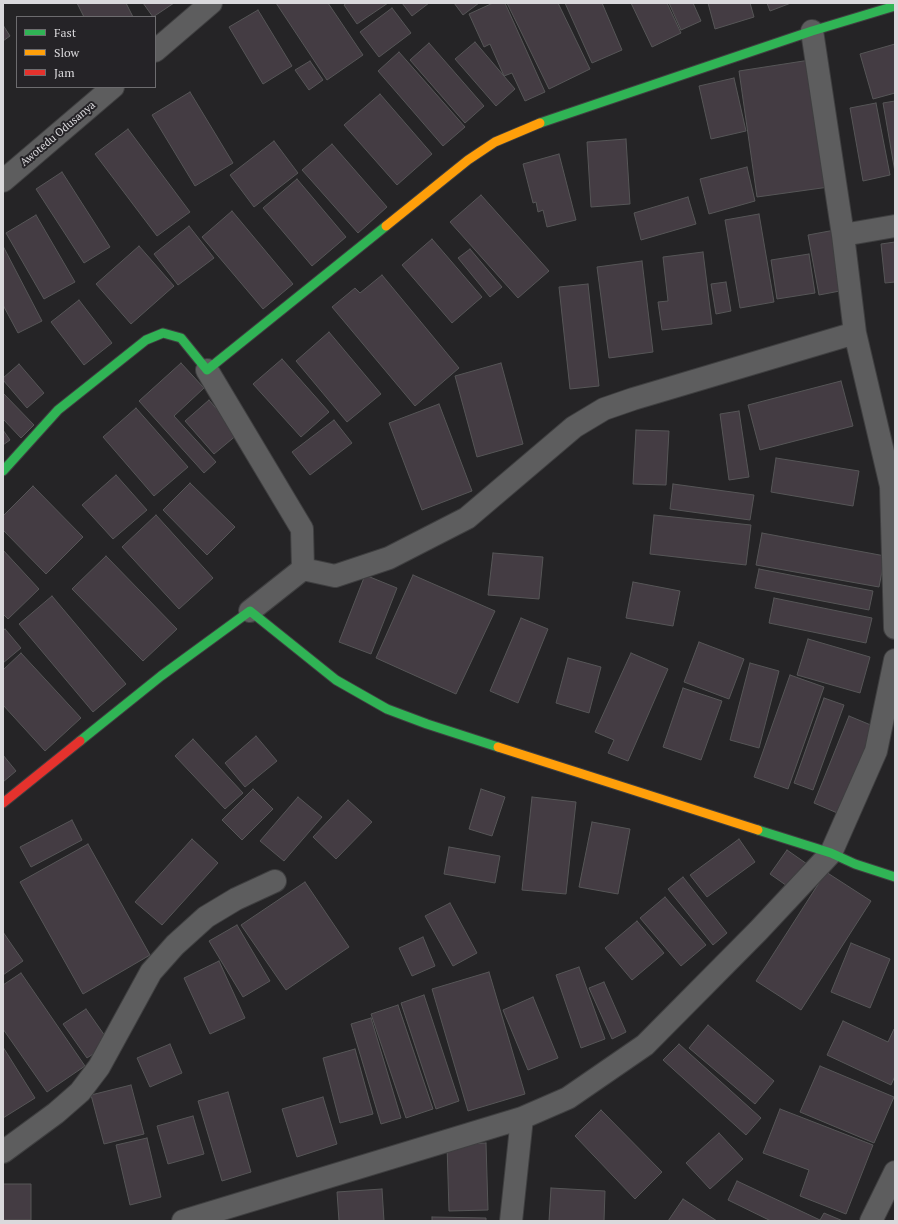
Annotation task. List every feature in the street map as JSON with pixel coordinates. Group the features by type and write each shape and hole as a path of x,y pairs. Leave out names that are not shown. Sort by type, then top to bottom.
{"street":[{"path":"156,50 211,3"},
{"path":"207,370 468,160 495,142 530,126 812,31 895,6"},
{"path":"812,31 843,235 855,333 893,486 895,628"},
{"name":"Awotedu Odusanya","path":"3,181 112,88"},
{"path":"843,235 895,226"},
{"path":"3,471 58,410 146,340 163,333 181,338 207,370 302,530 304,569"},
{"path":"304,569 335,576 389,558 468,518 574,427 604,410 633,399 855,333"},
{"path":"3,803 161,676 250,611 304,569"},
{"path":"250,611 336,680 387,709 427,724 831,854 855,864 895,877"},
{"path":"183,1221 522,1118 568,1098 645,1045 758,931 831,854 876,751 895,660"},
{"path":"3,1152 56,1113 80,1092 99,1067 151,972 175,945 206,917 236,899 275,881"},
{"path":"511,1221 522,1118"},
{"path":"871,1221 895,1172"}],"building":[{"path":"77,3 126,3 132,16 84,16"},
{"path":"143,3 174,3 154,16 152,16"},
{"path":"276,3 328,3 363,55 327,80"},
{"path":"347,3 388,3 357,24 344,5"},
{"path":"402,3 429,3 412,16"},
{"path":"454,3 479,3 463,15"},
{"path":"493,3 505,3 545,92 525,101 512,73 504,76 490,44 484,47 469,14"},
{"path":"507,3 558,3 590,69 549,89"},
{"path":"565,3 602,3 622,50 592,63"},
{"path":"631,3 667,3 681,33 652,47"},
{"path":"669,3 693,3 701,21 681,30"},
{"path":"708,3 750,3 754,17 715,29"},
{"path":"767,3 791,3 770,11"},
{"path":"392,8 411,33 379,57 360,32"},
{"path":"258,10 292,66 263,84 229,27"},
{"path":"3,25 10,36 3,41"},
{"path":"475,42 515,89 496,106 455,59"},
{"path":"429,43 484,106 465,123 410,60"},
{"path":"895,44 895,93 873,99 860,54"},
{"path":"399,52 465,127 443,146 378,71"},
{"path":"810,60 829,187 757,197 739,71"},
{"path":"310,61 323,80 309,90 295,70"},
{"path":"734,78 746,131 711,139 699,86"},
{"path":"190,92 233,163 195,186 152,115"},
{"path":"380,94 432,154 397,185 344,125"},
{"path":"895,101 895,172 883,103"},
{"path":"876,103 890,175 863,181 850,108"},
{"path":"128,129 190,212 157,236 95,154"},
{"path":"626,139 630,204 591,207 587,142"},
{"path":"274,141 298,173 254,207 230,175"},
{"path":"332,144 387,207 358,233 302,170"},
{"path":"559,154 576,220 547,227 543,210 538,212 536,202 533,203 523,164"},
{"path":"747,167 755,201 709,214 700,179"},
{"path":"62,172 110,247 84,263 36,189"},
{"path":"297,179 346,237 312,266 263,208"},
{"path":"481,195 549,271 518,298 450,222"},
{"path":"688,197 696,224 641,240 634,213"},
{"path":"232,211 293,284 263,309 202,237"},
{"path":"759,214 774,302 740,308 725,220"},
{"path":"36,215 75,282 44,299 6,233"},
{"path":"189,226 214,258 178,285 154,254"},
{"path":"835,230 845,290 819,295 808,235"},
{"path":"432,239 482,297 452,323 402,265"},
{"path":"895,242 895,282 885,283 881,244"},
{"path":"3,246 42,321 18,333 3,305"},
{"path":"139,246 174,286 131,324 96,284"},
{"path":"470,249 502,287 490,297 458,258"},
{"path":"703,252 712,324 662,330 658,302 668,301 663,257"},
{"path":"809,254 815,293 777,299 771,260"},
{"path":"642,261 653,352 609,358 597,267"},
{"path":"382,275 459,368 415,406 332,307 355,288 360,293"},
{"path":"726,282 731,311 716,314 711,284"},
{"path":"588,284 599,386 570,389 559,287"},
{"path":"79,300 112,343 84,365 51,322"},
{"path":"329,332 381,394 347,422 296,361"},
{"path":"282,359 329,412 301,437 253,384"},
{"path":"181,363 204,388 174,416 216,462 204,473 139,401"},
{"path":"501,363 523,444 477,457 455,376"},
{"path":"19,364 44,393 27,408 3,380 3,378"},
{"path":"841,381 853,426 760,450 748,405"},
{"path":"3,393 34,425 21,438 3,419"},
{"path":"209,400 238,434 214,454 185,421"},
{"path":"439,404 472,491 422,510 389,423"},
{"path":"136,408 188,467 154,496 103,437"},
{"path":"739,411 749,477 729,480 720,414"},
{"path":"334,420 352,443 310,475 292,452"},
{"path":"3,430 10,440 3,445"},
{"path":"636,430 669,431 666,485 633,484"},
{"path":"776,458 859,471 853,506 771,492"},
{"path":"116,475 147,510 113,539 82,505"},
{"path":"190,483 235,527 207,555 163,510"},
{"path":"673,484 754,495 750,520 670,509"},
{"path":"33,486 83,537 46,574 3,530 3,516"},
{"path":"156,515 213,578 179,609 122,547"},
{"path":"654,515 751,525 746,565 650,554"},
{"path":"762,533 885,556 879,587 756,565"},
{"path":"3,550 39,589 8,619 3,614"},
{"path":"493,553 543,557 539,599 488,595"},
{"path":"106,556 177,629 143,661 72,589"},
{"path":"759,569 873,591 869,610 755,588"},
{"path":"365,575 397,588 371,654 339,642"},
{"path":"413,575 495,611 456,694 376,658"},
{"path":"633,582 680,591 673,626 626,618"},
{"path":"52,596 126,684 93,712 19,624"},
{"path":"774,598 872,618 866,643 769,623"},
{"path":"521,618 548,629 518,703 490,691"},
{"path":"5,629 21,648 3,663 3,631"},
{"path":"808,639 870,657 860,693 797,675"},
{"path":"699,642 744,659 729,699 684,682"},
{"path":"21,653 81,718 45,751 3,705 3,670"},
{"path":"631,653 668,669 628,761 608,753 614,740 595,732"},
{"path":"568,658 601,667 589,713 556,703"},
{"path":"750,663 779,671 759,748 730,740"},
{"path":"790,675 824,687 788,789 754,777"},
{"path":"683,688 722,701 701,760 663,747"},
{"path":"824,698 844,705 813,790 794,783"},
{"path":"849,716 878,728 842,815 814,803"},
{"path":"256,736 277,761 245,787 225,763"},
{"path":"193,739 243,793 225,809 175,756"},
{"path":"3,755 16,771 3,782"},
{"path":"253,789 273,809 242,840 222,820"},
{"path":"481,789 505,797 492,836 469,829"},
{"path":"298,797 322,817 284,861 260,841"},
{"path":"532,797 576,802 566,894 522,890"},
{"path":"348,800 372,822 336,859 313,837"},
{"path":"72,820 82,840 31,867 20,847"},
{"path":"592,822 630,829 618,894 579,887"},
{"path":"192,839 218,863 162,925 135,902"},
{"path":"739,839 755,862 707,897 690,875"},
{"path":"88,844 150,955 83,994 20,882"},
{"path":"449,847 500,856 495,883 444,874"},
{"path":"787,850 807,864 790,888 770,874"},
{"path":"826,872 871,901 801,1010 756,981"},
{"path":"683,877 727,933 713,945 668,889"},
{"path":"305,882 349,947 286,990 241,925"},
{"path":"665,897 706,945 681,966 640,918"},
{"path":"450,903 477,953 453,966 425,916"},
{"path":"637,921 664,953 632,980 605,948"},
{"path":"237,925 270,981 243,997 209,941"},
{"path":"3,932 23,961 3,975"},
{"path":"423,937 435,966 412,976 399,948"},
{"path":"851,943 890,959 870,1008 831,992"},
{"path":"219,961 245,1018 210,1034 184,978"},
{"path":"579,967 605,1039 581,1048 556,975"},
{"path":"489,972 525,1094 468,1111 432,989"},
{"path":"21,973 85,1066 47,1092 3,1029 3,985"},
{"path":"604,982 626,1032 612,1039 589,988"},
{"path":"424,995 459,1101 436,1109 401,1003"},
{"path":"533,997 558,1058 528,1070 503,1010"},
{"path":"398,1005 433,1109 406,1118 371,1014"},
{"path":"86,1009 110,1043 87,1058 63,1024"},
{"path":"371,1018 401,1118 381,1124 351,1024"},
{"path":"843,1021 888,1042 895,1029 895,1076 891,1085 827,1055"},
{"path":"708,1025 774,1081 755,1104 689,1048"},
{"path":"170,1044 182,1073 150,1087 137,1058"},
{"path":"679,1044 761,1118 746,1135 663,1060"},
{"path":"3,1047 35,1098 3,1118"},
{"path":"355,1049 373,1114 340,1123 323,1058"},
{"path":"820,1066 894,1097 874,1143 800,1112"},
{"path":"131,1085 144,1134 104,1144 91,1095"},
{"path":"228,1092 251,1172 222,1181 198,1101"},
{"path":"323,1097 337,1144 297,1157 282,1109"},
{"path":"780,1109 873,1145 846,1214 800,1196 809,1170 763,1153"},
{"path":"601,1110 662,1172 635,1199 575,1136"},
{"path":"193,1116 204,1154 168,1164 157,1126"},
{"path":"719,1133 743,1159 710,1189 686,1163"},
{"path":"147,1138 161,1197 130,1205 116,1145"},
{"path":"486,1143 488,1210 449,1211 447,1145"},
{"path":"737,1181 820,1220 824,1213 843,1221 771,1221 728,1200"},
{"path":"3,1184 31,1184 31,1220 3,1220"},
{"path":"551,1188 605,1191 604,1221 549,1221"},
{"path":"382,1189 384,1221 339,1221 337,1192"},
{"path":"683,1199 717,1221 668,1221"},
{"path":"432,1217 486,1218 486,1221 432,1221"}],"traffic: fast":[{"path":"540,123 812,31 895,6"},
{"path":"3,471 58,410 146,340 163,333 181,338 207,370 386,226"},
{"path":"80,741 161,676 250,611 336,680 387,709 427,724 498,747"},
{"path":"758,830 831,853 855,864 895,877"}],"traffic: slow":[{"path":"386,226 468,160 495,142 540,123"},
{"path":"498,747 758,830"}],"traffic: jam":[{"path":"3,803 80,741"}]}
